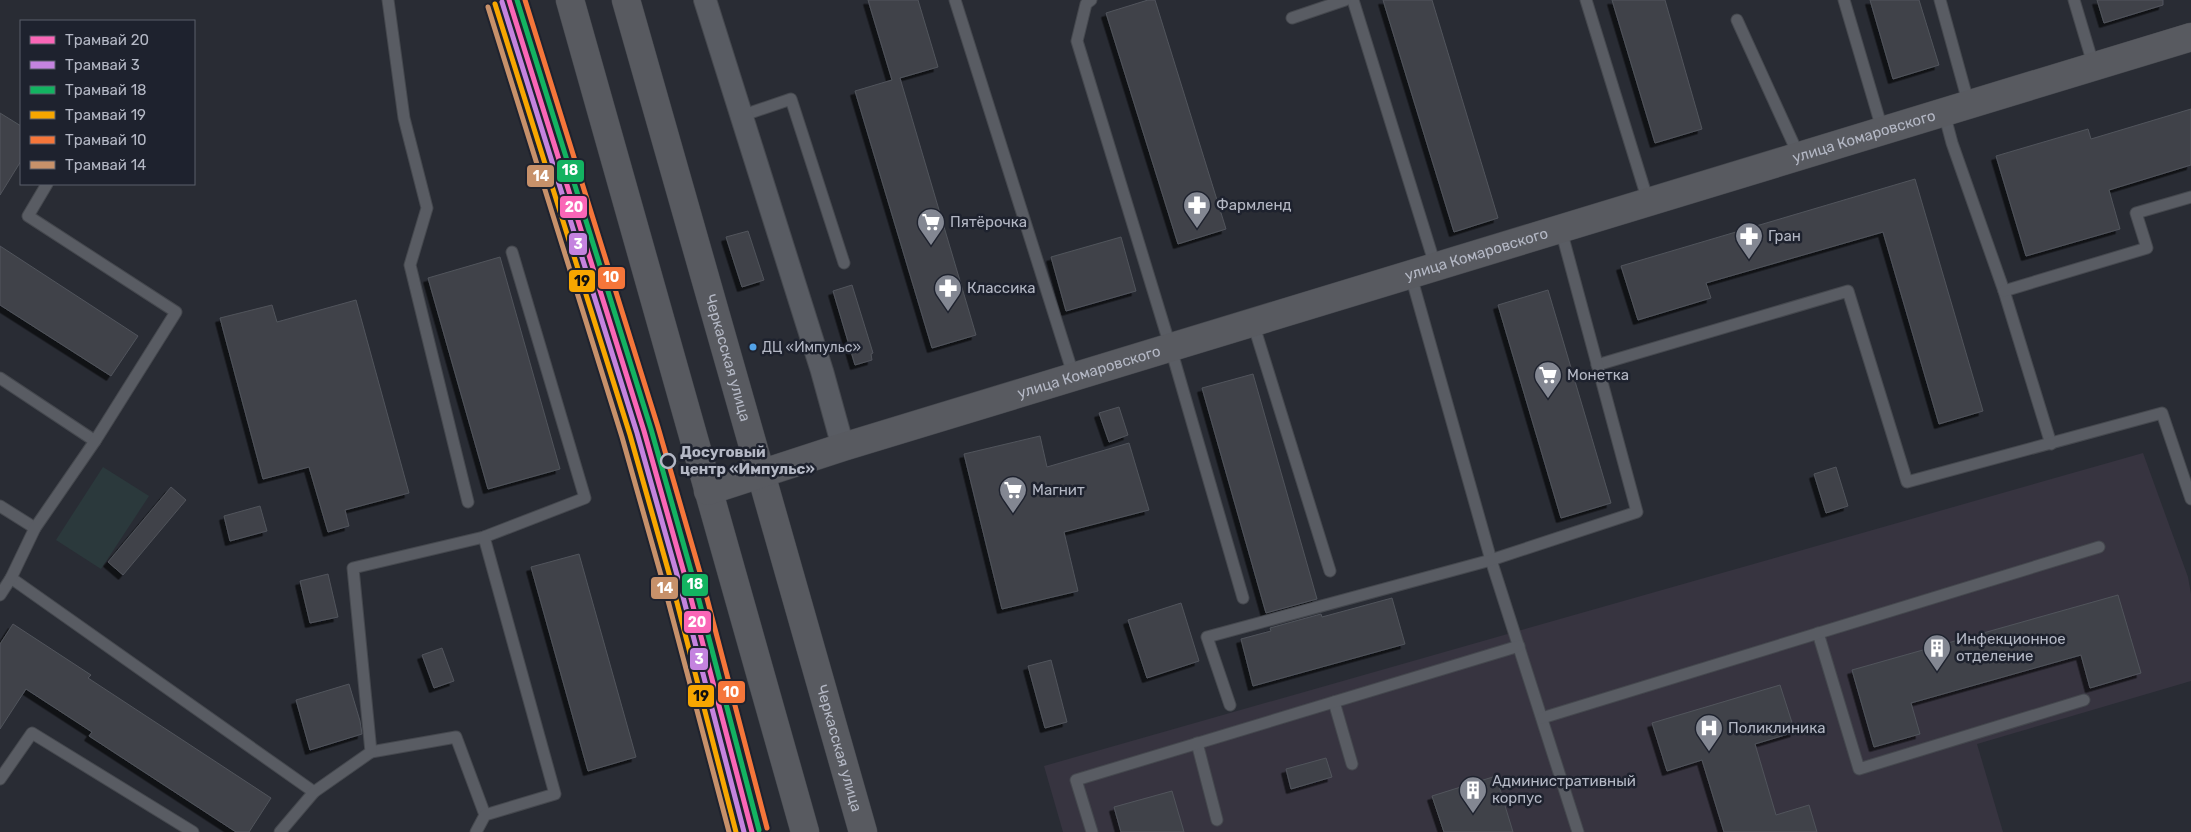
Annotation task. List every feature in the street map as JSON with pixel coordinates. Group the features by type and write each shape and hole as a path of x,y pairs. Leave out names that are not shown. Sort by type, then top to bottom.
{"main road":[{"path":"570,0 805,832"},
{"name":"Черкасская улица","path":"626,0 863,832"},
{"name":"улица Комаровского","path":"708,490 843,447 1561,230 1648,201 1883,132 2191,37"}],"street":[{"path":"705,0 819,362 843,447"}],"lane":[{"path":"388,0 404,118 427,208 410,265 468,502"},
{"path":"955,0 1075,378"},
{"path":"1091,0 1086,4 1077,41 1171,349 1243,598"},
{"path":"1292,18 1345,0"},
{"path":"1353,0 1423,272 1491,560 1578,832"},
{"path":"1586,0 1648,201"},
{"path":"1844,0 1883,132"},
{"path":"1940,0 1956,109 1952,143 2004,291 2050,444"},
{"path":"2074,0 2094,67"},
{"path":"1737,20 1799,156"},
{"path":"741,116 791,99 844,264"},
{"path":"0,595 11,578 35,528 95,440 176,312 28,216 46,185"},
{"path":"2004,291 2147,248 2136,213 2191,197"},
{"path":"1230,706 1207,637 1491,560 1638,512 1561,230"},
{"path":"371,752 353,568 484,537 585,498 512,252"},
{"path":"1597,365 1848,291 1907,482 2162,413 2191,499"},
{"path":"1253,323 1330,571"},
{"path":"0,378 95,440"},
{"path":"0,506 35,528"},
{"path":"476,832 485,816 555,794 484,537"},
{"path":"1542,718 2099,548"},
{"path":"11,578 314,792"},
{"path":"1818,633 1860,769 2084,700"},
{"path":"1092,832 1076,780 1519,646"},
{"path":"1334,702 1352,764"},
{"path":"0,779 32,733 193,832"},
{"path":"280,832 314,792 371,752 456,737 485,816"},
{"path":"1197,743 1217,820"}],"shaded area":[{"path":"2143,453 2188,577 2191,594 2191,681 1977,744 2003,832 1063,832 1044,766"},
{"path":"103,467 149,496 101,569 56,540"}],"building":[{"path":"868,0 918,0 938,67 900,78 976,335 932,348 855,91 892,80"},
{"path":"1148,0 1155,0 1226,229 1178,244 1106,13"},
{"path":"1383,0 1432,0 1498,218 1454,232"},
{"path":"1612,0 1665,0 1702,129 1655,143"},
{"path":"1870,0 1919,0 1939,65 1893,79"},
{"path":"2097,0 2163,0 2163,5 2104,23"},
{"path":"2191,109 2191,165 2109,190 2120,229 2026,256 1996,156 2088,129 2091,139"},
{"path":"0,113 20,125 20,163 0,195"},
{"path":"1915,179 1983,411 1939,424 1883,232 1706,283 1711,298 1638,320 1621,266"},
{"path":"748,231 764,280 742,287 726,237"},
{"path":"1121,237 1136,291 1066,311 1051,257"},
{"path":"0,246 138,336 111,376 0,305"},
{"path":"500,257 560,469 488,489 428,278"},
{"path":"852,285 873,353 871,354 872,360 855,365 833,291"},
{"path":"1548,290 1611,503 1561,518 1498,305"},
{"path":"356,300 409,493 345,510 349,526 328,532 309,467 263,479 220,318 272,305 277,322"},
{"path":"1253,374 1317,599 1266,613 1202,388"},
{"path":"1119,407 1128,435 1109,442 1099,413"},
{"path":"1040,436 1047,467 1129,443 1149,510 1064,532 1078,591 1002,609 964,454"},
{"path":"1836,467 1848,506 1826,513 1814,474"},
{"path":"171,487 186,500 123,575 108,562"},
{"path":"260,506 267,531 230,541 224,516"},
{"path":"579,554 636,757 588,771 531,567"},
{"path":"328,574 338,617 310,623 300,581"},
{"name":"Инфекционное отделение","path":"2118,595 2141,673 2090,688 2081,655 1911,703 1920,734 1874,747 1852,670"},
{"path":"1392,598 1405,644 1253,686 1241,639 1271,631 1270,628 1321,614 1322,617"},
{"path":"1181,603 1199,661 1147,678 1128,620"},
{"path":"13,624 91,675 88,678 271,798 249,832 236,832 89,736 92,732 26,689 0,729 0,644"},
{"path":"442,648 454,681 434,688 422,655"},
{"path":"1051,660 1067,722 1045,728 1028,666"},
{"path":"349,684 362,734 310,750 296,700"},
{"name":"Поликлиника","path":"1780,685 1795,732 1755,744 1776,815 1809,805 1817,832 1724,832 1702,760 1667,771 1652,723"},
{"path":"1326,758 1332,777 1291,789 1286,769"},
{"name":"Административный корпус","path":"1496,776 1513,832 1444,832 1432,796"},
{"path":"1172,791 1184,832 1121,832 1114,807"}],"tram line":[{"name":"20","path":"509,0 644,431 688,587 752,832"},
{"name":"18","path":"517,0 651,429 695,585 759,830"},
{"name":"10","path":"525,0 658,427 703,583 767,828"},
{"name":"3","path":"502,2 637,433 681,589 744,832"},
{"name":"19","path":"495,4 630,435 674,591 736,832"},
{"name":"14","path":"488,7 622,437 666,593 729,832"}],"place":[{"name":"Фармленд","path":"1197,229"},
{"name":"Пятёрочка","path":"931,246"},
{"name":"Гран","path":"1749,260"},
{"name":"Классика","path":"948,312"},
{"name":"ДЦ «Импульс»","path":"753,347"},
{"name":"Монетка","path":"1548,399"},
{"name":"Досуговый центр «Импульс»","path":"668,461"},
{"name":"Магнит","path":"1013,514"},
{"name":"Инфекционное отделение","path":"1937,672"},
{"name":"Поликлиника","path":"1709,752"},
{"name":"Административный корпус","path":"1473,814"}]}
